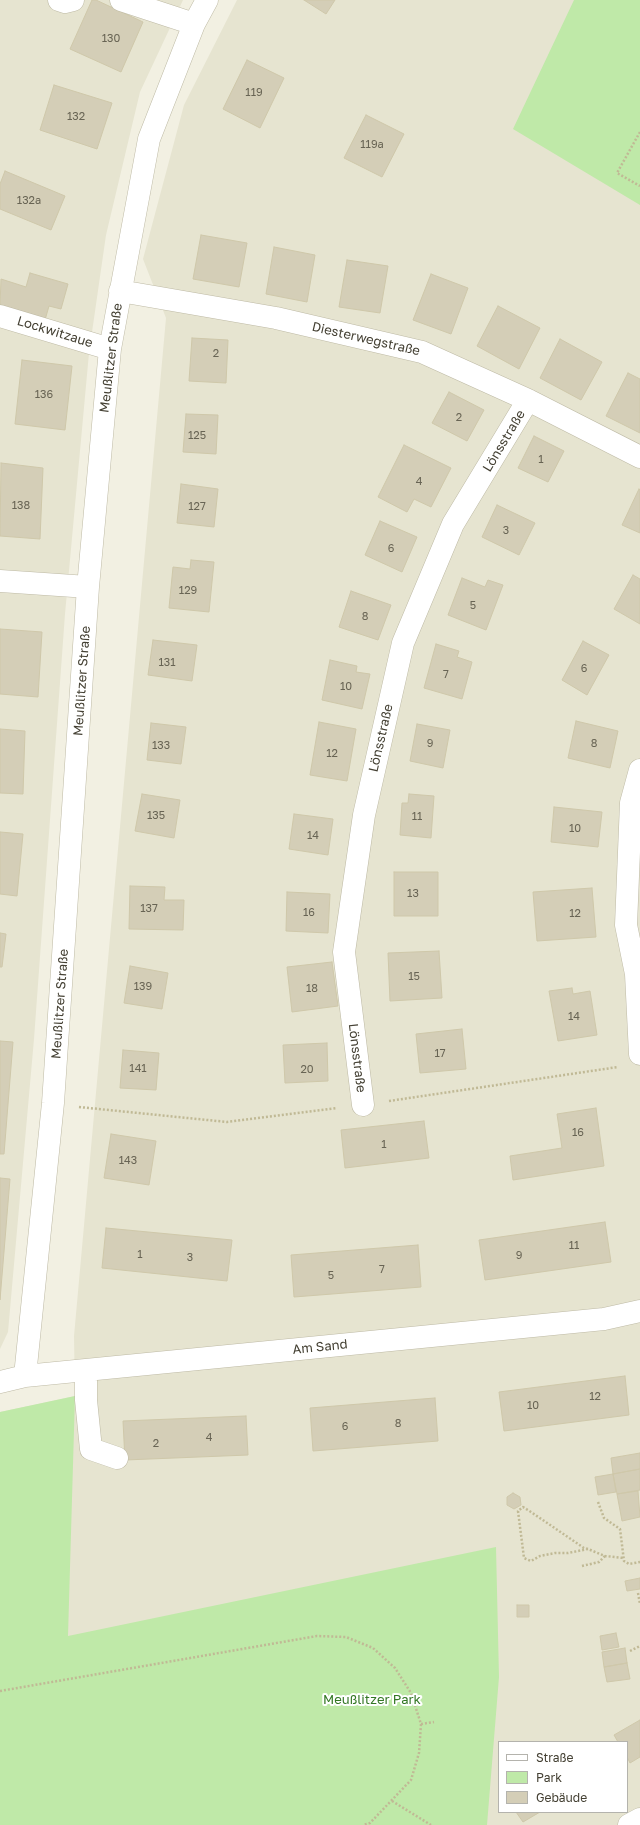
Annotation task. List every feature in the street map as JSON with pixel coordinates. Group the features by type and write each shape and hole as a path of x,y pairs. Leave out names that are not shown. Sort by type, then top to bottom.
{"street":[{"path":"59,0 65,2 73,0"},
{"path":"121,0 194,24"},
{"name":"Meußlitzer Straße","path":"25,1376 53,1103 88,587 110,349 149,139 194,24 207,0"},
{"name":"Diesterwegstraße","path":"120,291 276,318 422,352 528,400 640,457"},
{"name":"Lockwitzaue","path":"0,316 110,349"},
{"name":"Lönsstraße","path":"363,1105 344,952 364,815 403,643 453,524 528,400"},
{"path":"0,581 88,587"},
{"path":"640,770 630,803 626,925 638,974 640,1054"},
{"name":"Am Sand","path":"0,1382 25,1376 604,1319 640,1311"},
{"path":"86,1370 86,1400 91,1449 117,1458"},
{"path":"629,1825 640,1819"}],"path":[{"path":"640,132 617,173 640,186"},
{"path":"598,1502 604,1518 620,1529 624,1561 629,1564 640,1562"},
{"path":"588,1549 568,1554 555,1553 531,1561 524,1558 523,1538 520,1532 518,1511 523,1507 588,1549 605,1556 624,1558"},
{"path":"582,1566 599,1562 605,1556"},
{"path":"638,1593 640,1604"},
{"path":"0,1692 317,1636 346,1637 373,1648 395,1668 411,1693 421,1724 420,1753 411,1780 370,1824 363,1825"},
{"path":"630,1651 640,1646"},
{"path":"421,1724 434,1722"},
{"path":"392,1801 431,1825"}],"shaded area":[{"path":"0,0 183,0 140,92 106,235 89,353 65,614 34,1039 8,1332 0,1349"},
{"path":"237,0 640,0 640,1825 0,1825 0,1412 75,1396 74,1336 166,318 143,259 184,105"}],"green space":[{"path":"574,0 640,0 640,205 513,129"},
{"name":"Meußlitzer Park","path":"75,1396 68,1636 496,1547 499,1677 487,1825 0,1825 0,1412"}],"building":[{"path":"92,0 96,0 143,22 121,72 70,49"},
{"path":"304,0 335,0 326,14"},
{"path":"247,60 284,78 260,128 223,109"},
{"path":"54,85 112,103 97,149 40,130"},
{"path":"366,115 404,134 382,177 344,158"},
{"path":"5,171 65,196 51,230 0,209 0,184"},
{"path":"201,235 247,243 239,287 193,279"},
{"path":"274,247 315,255 307,302 266,294"},
{"path":"347,260 388,266 380,313 339,307"},
{"path":"30,273 68,284 61,309 49,306 45,320 0,306 1,279 26,287"},
{"path":"431,274 468,288 451,334 413,320"},
{"path":"498,306 540,328 519,369 477,346"},
{"path":"192,338 228,340 226,383 189,381"},
{"path":"560,339 602,362 581,400 540,378"},
{"path":"22,360 72,366 65,430 15,424"},
{"path":"628,373 640,379 640,433 606,416"},
{"path":"449,392 484,410 467,441 432,423"},
{"path":"186,414 218,415 216,454 183,452"},
{"path":"534,436 564,451 548,482 518,468"},
{"path":"404,445 451,468 431,507 414,499 407,512 378,497"},
{"path":"1,463 43,468 40,539 0,536"},
{"path":"181,484 218,489 214,527 177,523"},
{"path":"639,489 640,490 640,533 622,525"},
{"path":"497,505 535,523 519,555 482,537"},
{"path":"380,521 417,537 402,572 365,555"},
{"path":"191,560 214,562 209,612 169,608 173,567 190,569"},
{"path":"633,575 640,579 640,624 614,609"},
{"path":"462,578 485,587 488,580 503,585 486,630 448,615"},
{"path":"351,591 391,605 378,640 339,627"},
{"path":"0,629 42,632 38,697 0,694"},
{"path":"153,640 197,645 192,681 148,675"},
{"path":"583,641 609,655 587,695 562,680"},
{"path":"436,644 459,651 457,657 472,662 462,699 424,688"},
{"path":"330,660 357,666 356,672 370,674 362,709 322,700"},
{"path":"576,721 618,731 610,768 568,758"},
{"path":"319,722 356,729 347,781 310,775"},
{"path":"151,723 186,727 181,764 147,760"},
{"path":"417,724 450,730 443,768 410,761"},
{"path":"0,729 25,731 23,794 0,793"},
{"path":"142,794 180,800 174,838 135,831"},
{"path":"409,794 434,796 431,838 400,835 402,803 408,803"},
{"path":"554,807 602,812 598,847 551,842"},
{"path":"294,814 333,819 328,855 289,849"},
{"path":"0,832 23,834 17,896 0,894"},
{"path":"394,872 438,872 438,916 394,916"},
{"path":"130,886 165,887 164,900 184,900 183,930 129,929"},
{"path":"592,888 596,937 537,941 533,892"},
{"path":"287,892 330,894 328,933 286,931"},
{"path":"0,933 6,934 2,967 0,967"},
{"path":"439,951 442,998 390,1001 388,953"},
{"path":"332,962 338,1006 292,1012 287,967"},
{"path":"130,966 168,973 162,1009 124,1003"},
{"path":"572,988 573,994 590,991 597,1035 558,1041 549,991"},
{"path":"462,1029 466,1069 420,1073 416,1034"},
{"path":"0,1041 13,1042 4,1154 0,1154"},
{"path":"327,1043 328,1081 285,1083 283,1045"},
{"path":"123,1050 159,1053 156,1090 120,1088"},
{"path":"596,1108 604,1166 513,1180 510,1156 562,1148 557,1114"},
{"path":"424,1121 429,1158 345,1168 341,1130"},
{"path":"111,1134 156,1141 149,1185 104,1178"},
{"path":"0,1178 10,1179 0,1300"},
{"path":"605,1222 611,1262 485,1280 479,1240"},
{"path":"106,1228 232,1240 227,1281 102,1268"},
{"path":"418,1245 421,1287 294,1297 291,1255"},
{"path":"625,1376 629,1415 504,1431 499,1392"},
{"path":"435,1398 438,1441 313,1451 310,1408"},
{"path":"246,1416 248,1455 125,1460 123,1421"},
{"path":"640,1453 640,1469 613,1474 611,1458"},
{"path":"640,1469 640,1490 617,1494 613,1474"},
{"path":"613,1474 616,1492 598,1495 595,1477"},
{"path":"638,1491 640,1517 622,1521 617,1494"},
{"path":"513,1493 520,1497 521,1505 514,1509 507,1505 507,1497"},
{"path":"640,1578 640,1589 627,1591 625,1581"},
{"path":"517,1605 529,1605 529,1617 517,1617"},
{"path":"616,1633 619,1647 602,1650 600,1636"},
{"path":"625,1648 627,1663 604,1667 602,1652"},
{"path":"627,1663 630,1679 607,1682 604,1667"},
{"path":"640,1720 640,1757 630,1763 628,1759 628,1741 617,1741 614,1735"},
{"path":"517,1813 538,1813 523,1822"}]}
